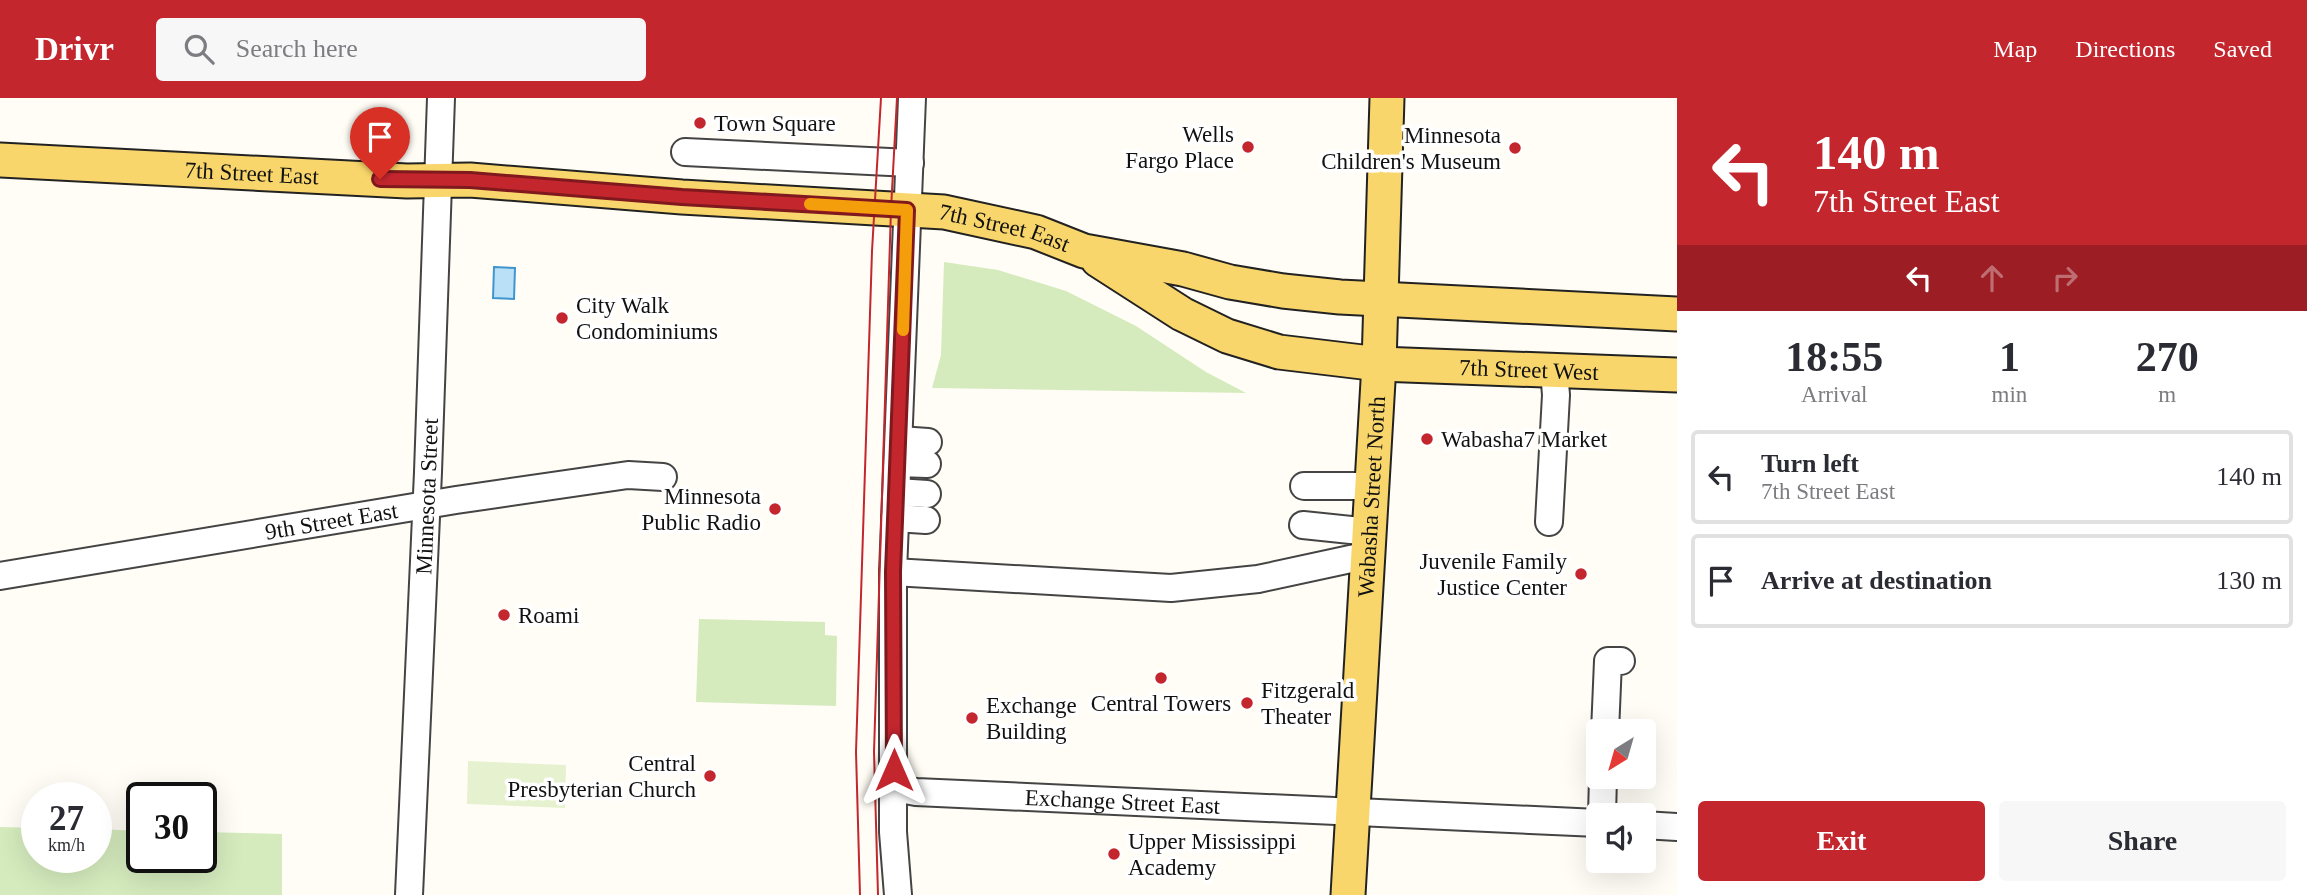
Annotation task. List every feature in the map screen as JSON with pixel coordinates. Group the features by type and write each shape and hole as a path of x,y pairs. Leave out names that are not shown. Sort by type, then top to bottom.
{"main road":[{"name":"Wabasha Street North","path":"1348,895 1380,364 1387,98"},
{"name":"7th Street East","path":"0,160 470,180 682,197 944,212 1036,232 1084,251 1182,314 1227,335 1279,352 1380,364"},
{"name":"7th Street East","path":"1084,251 1183,269 1269,289 1382,299"},
{"path":"1382,299 1677,314"},
{"name":"7th Street West","path":"1380,364 1677,375"}],"street":[{"name":"Minnesota Street","path":"410,895 441,98"},
{"path":"898,895 893,832 893,572 912,98"},
{"path":"685,152 910,163"},
{"path":"1549,522 1556,395 1554,370"},
{"path":"899,452 927,453"},
{"name":"9th Street East","path":"0,576 427,505 628,475 663,477"},
{"path":"1304,486 1373,486"},
{"path":"896,505 926,507"},
{"path":"1303,525 1370,543"},
{"path":"893,572 1171,588 1258,579 1370,543"},
{"path":"1606,719 1608,661 1621,662"},
{"name":"Exchange Street East","path":"894,788 916,792 1586,822"},
{"path":"1656,826 1677,827"}],"green space":[{"path":"944,262 998,270 1066,291 1136,326 1206,372 1246,393 932,388 941,355"},
{"path":"699,619 825,622 825,635 837,636 836,706 696,702"},
{"path":"468,761 566,765 565,808 467,804"},
{"path":"0,827 21,828 21,873 112,873 112,830 126,830 126,873 217,873 217,832 282,834 282,895 0,895"}],"water":[{"path":"494,267 515,268 514,299 493,298"}],"tram line":[{"path":"860,895 856,752 872,251 881,98"},
{"path":"878,895 874,752 897,98"}],"slow traffic":[{"path":"810,204 907,210 903,330"}],"place":[{"name":"Town Square","path":"700,123"},
{"name":"Wells Fargo Place","path":"1248,147"},
{"name":"Minnesota Children's Museum","path":"1515,148"},
{"name":"City Walk Condominiums","path":"562,318"},
{"name":"Wabasha7 Market","path":"1427,439"},
{"name":"Minnesota Public Radio","path":"775,509"},
{"name":"Juvenile Family Justice Center","path":"1581,574"},
{"name":"Roami","path":"504,615"},
{"name":"Central Towers","path":"1161,678"},
{"name":"Fitzgerald Theater","path":"1247,703"},
{"name":"Exchange Building","path":"972,718"},
{"name":"Central Presbyterian Church","path":"710,776"},
{"name":"Upper Mississippi Academy","path":"1114,854"}],"route":[{"path":"380,179 470,180 682,197 907,210 893,572 894,770"}]}
